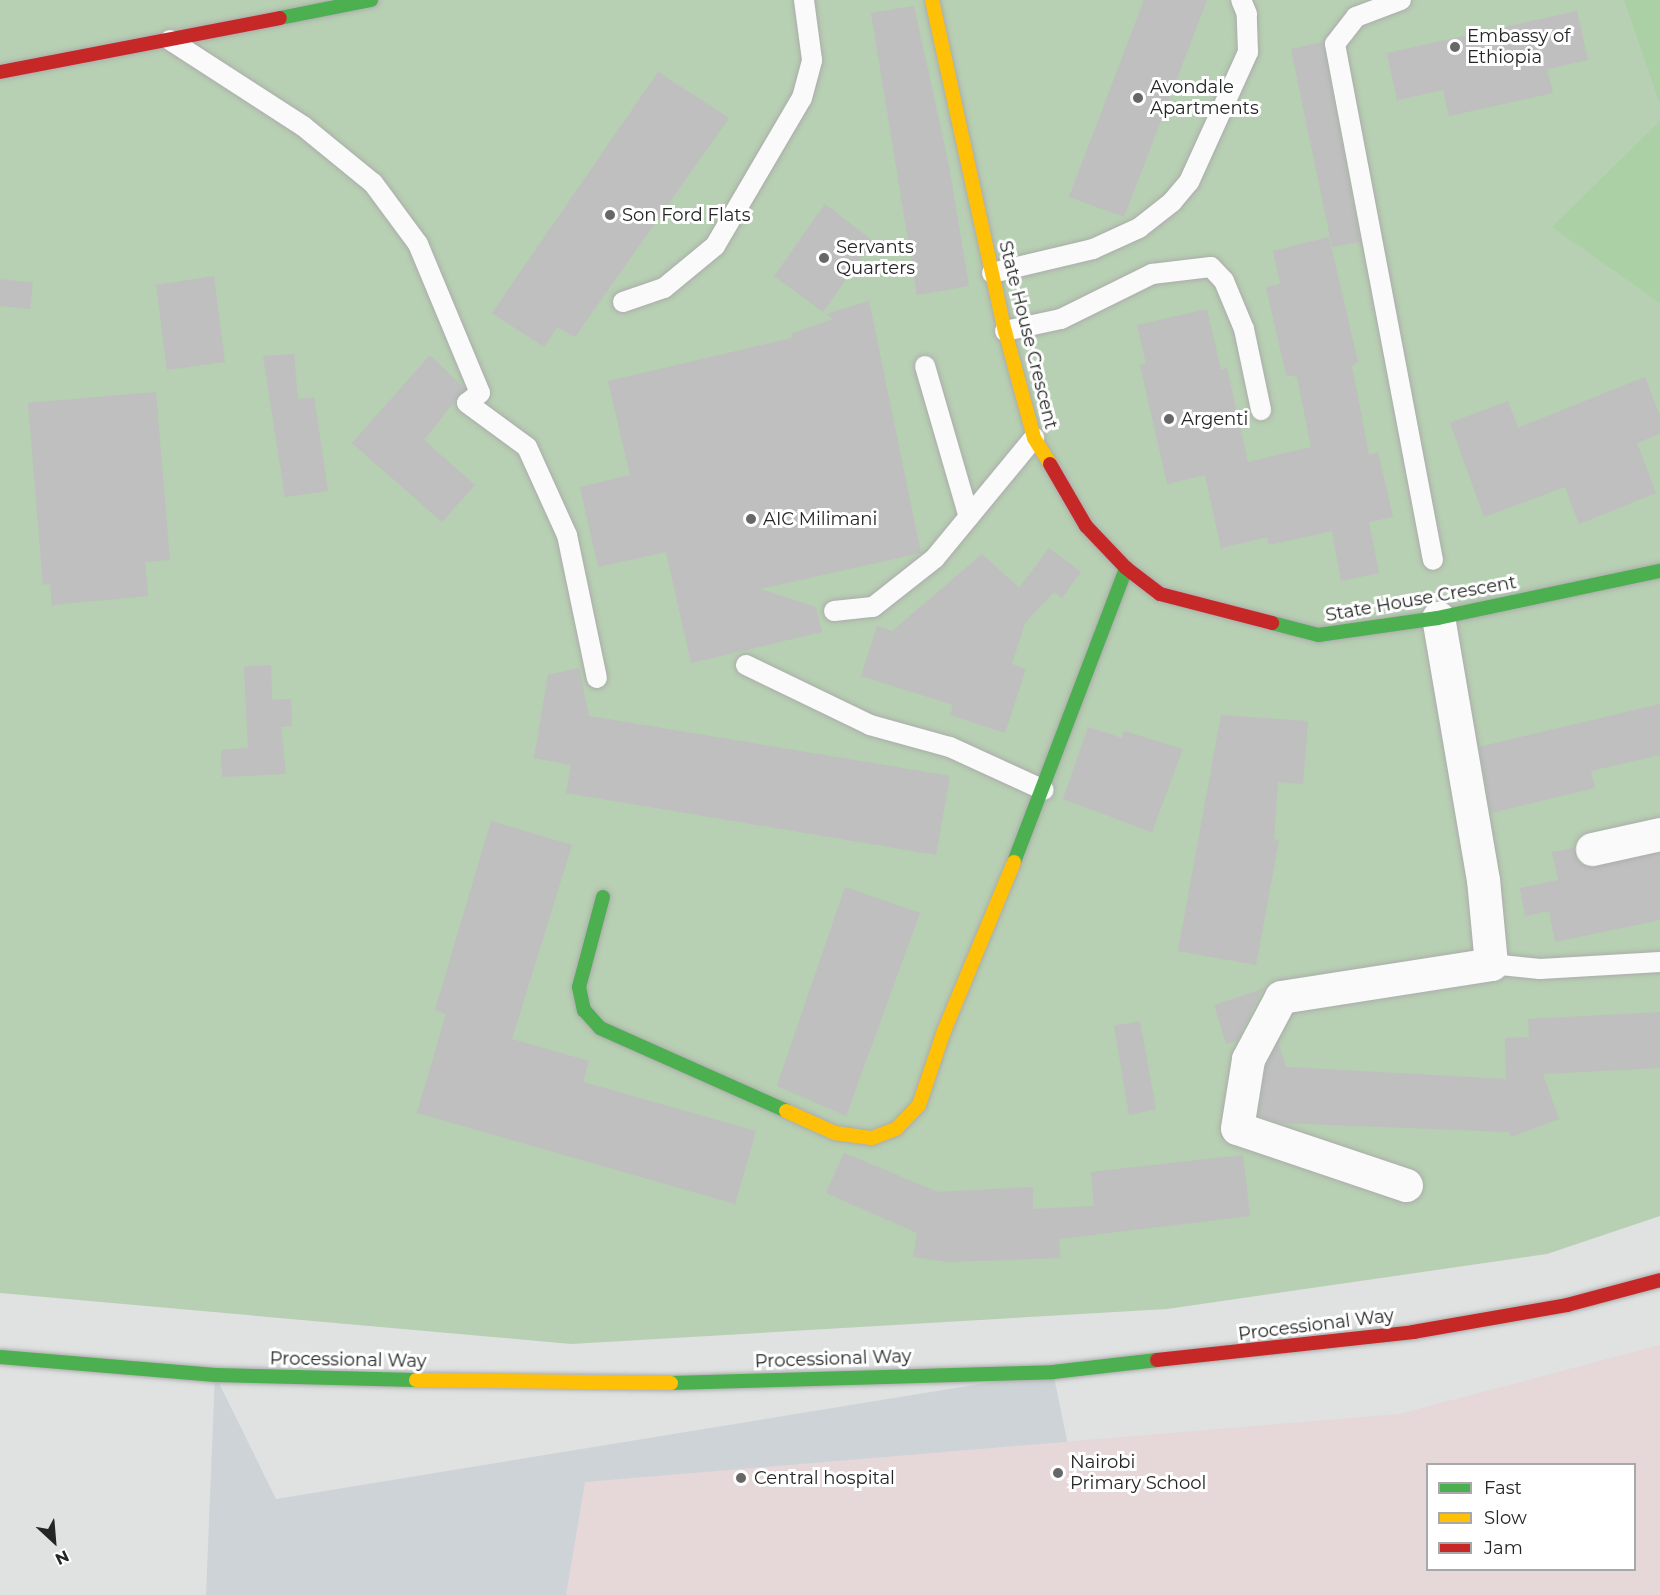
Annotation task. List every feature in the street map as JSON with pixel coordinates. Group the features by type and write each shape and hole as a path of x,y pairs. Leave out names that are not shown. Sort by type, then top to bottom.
{"street":[{"path":"0,72 371,0"},
{"name":"State House Crescent","path":"932,0 1005,331 1034,438 1086,526 1126,568 1160,594 1318,635 1438,618 1660,571"},
{"path":"603,897 579,987 584,1010 600,1028 835,1133 872,1138 896,1128 919,1105 944,1030 1044,790 1126,568"},
{"path":"1406,1185 1237,1128 1248,1059 1281,997 1491,964 1483,880 1438,618"},
{"path":"1592,849 1660,834"},
{"name":"Processional Way","path":"0,1357 215,1375 615,1385 1053,1372 1413,1332 1567,1305 1660,1280"}],"lane":[{"path":"623,302 664,288 715,246 802,98 812,60 804,0"},
{"path":"992,273 1094,249 1139,228 1172,202 1189,182 1248,52 1247,14 1241,0"},
{"path":"1401,0 1356,17 1335,44 1433,560"},
{"path":"170,40 303,126 373,183 418,244 480,393 467,403 527,447 567,535 597,678"},
{"path":"1005,331 1061,320 1152,274 1211,267 1224,281 1244,329 1262,410"},
{"path":"925,366 969,517"},
{"path":"834,611 873,607 935,558 1034,438"},
{"path":"747,666 870,725 950,747 1044,790"},
{"path":"1491,964 1540,969 1660,962"}],"shaded area":[{"name":"Nairobi Primary School","path":"1660,1345 1660,1595 566,1595 585,1482 1399,1414"},
{"name":"Central hospital","path":"1053,1372 1081,1509 1078,1595 206,1595 215,1375 276,1499"}],"green space":[{"path":"0,0 1660,0 1660,1216 1547,1254 1167,1309 571,1344 0,1293"},
{"path":"1624,0 1660,0 1660,104"},
{"path":"1660,121 1660,303 1552,227"}],"building":[{"name":"Avondale Apartments","path":"1144,0 1207,0 1124,217 1069,197"},
{"path":"914,6 949,166 969,286 917,295 871,13"},
{"path":"1577,11 1588,60 1547,69 1553,93 1449,116 1443,90 1397,100 1387,53"},
{"path":"1323,42 1360,242 1332,247 1291,49"},
{"name":"Son Ford Flats","path":"658,72 729,118 575,337 557,327 544,347 492,313"},
{"name":"Servants Quarters","path":"825,204 873,241 823,312 774,276"},
{"path":"1329,237 1358,362 1352,366 1369,455 1378,452 1393,517 1369,522 1379,573 1341,581 1332,531 1269,545 1267,537 1221,548 1205,475 1167,484 1140,365 1146,364 1137,325 1207,309 1221,370 1227,368 1248,462 1311,447 1297,377 1286,375 1266,287 1280,284 1273,251"},
{"path":"214,276 225,362 167,370 156,285"},
{"path":"0,279 33,283 30,309 0,306"},
{"name":"AIC Milimani","path":"869,301 921,553 760,589 816,607 822,632 691,663 666,552 598,567 580,487 630,475 608,381 792,338 791,334 833,319 826,314"},
{"path":"294,354 298,399 314,397 328,491 285,497 263,356"},
{"path":"430,355 465,389 424,440 475,485 442,522 352,443"},
{"path":"1645,377 1660,416 1660,434 1637,443 1656,493 1579,524 1565,487 1484,517 1450,423 1508,401 1518,428"},
{"path":"156,392 170,560 145,562 148,596 52,605 50,584 43,585 28,403"},
{"path":"1049,548 1081,572 1062,598 1054,592 1025,623 1012,664 1026,669 1005,733 950,715 953,705 861,676 877,626 892,631 982,554 1019,588"},
{"path":"271,665 272,700 291,699 292,726 281,727 286,774 222,777 221,750 248,748 244,667"},
{"path":"579,668 589,716 950,776 936,855 566,793 571,765 534,758 548,675"},
{"path":"1660,704 1660,755 1591,771 1595,788 1491,813 1479,747"},
{"path":"1221,715 1308,721 1303,784 1278,782 1274,839 1279,840 1256,965 1178,951"},
{"path":"1088,727 1122,738 1124,731 1183,749 1152,832 1063,799"},
{"path":"491,821 572,845 512,1039 589,1061 583,1082 756,1131 735,1204 417,1113 446,1014 435,1010"},
{"path":"1574,848 1578,861 1587,867 1660,853 1660,920 1555,942 1549,911 1525,916 1520,888 1558,880 1552,852"},
{"path":"845,887 920,913 846,1116 777,1086"},
{"path":"1262,989 1237,1041 1226,1044 1214,1005"},
{"path":"1660,1012 1660,1068 1543,1074 1559,1119 1511,1137 1509,1132 1281,1123 1258,1115 1266,1065 1278,1042 1286,1067 1506,1079 1505,1038 1529,1037 1528,1019"},
{"path":"1140,1021 1156,1109 1129,1115 1114,1026"},
{"path":"844,1153 938,1192 1033,1187 1033,1209 1094,1206 1091,1172 1243,1155 1250,1216 1059,1239 1060,1258 948,1262 913,1257 917,1233 826,1193"}],"traffic: fast":[{"path":"280,18 371,0"},
{"path":"1014,862 1126,568"},
{"path":"1272,623 1318,635 1438,618 1660,571"},
{"path":"603,897 579,987 584,1010 600,1028 786,1111"},
{"path":"0,1357 215,1375 416,1380"},
{"path":"671,1383 1053,1372 1157,1360"}],"traffic: slow":[{"path":"932,0 1005,331 1034,438 1050,464"},
{"path":"786,1111 835,1133 872,1138 896,1129 919,1105 944,1031 1014,862"},
{"path":"416,1380 671,1383"}],"traffic: jam":[{"path":"0,72 280,18"},
{"path":"1050,464 1086,526 1126,568 1160,594 1272,623"},
{"path":"1157,1360 1413,1332 1567,1305 1660,1280"}],"place":[{"name":"Embassy of Ethiopia","path":"1455,47"},
{"name":"Avondale Apartments","path":"1138,98"},
{"name":"Son Ford Flats","path":"610,215"},
{"name":"Servants Quarters","path":"824,258"},
{"name":"Argenti","path":"1169,419"},
{"name":"AIC Milimani","path":"751,519"},
{"name":"Nairobi Primary School","path":"1058,1473"},
{"name":"Central hospital","path":"741,1478"}]}
